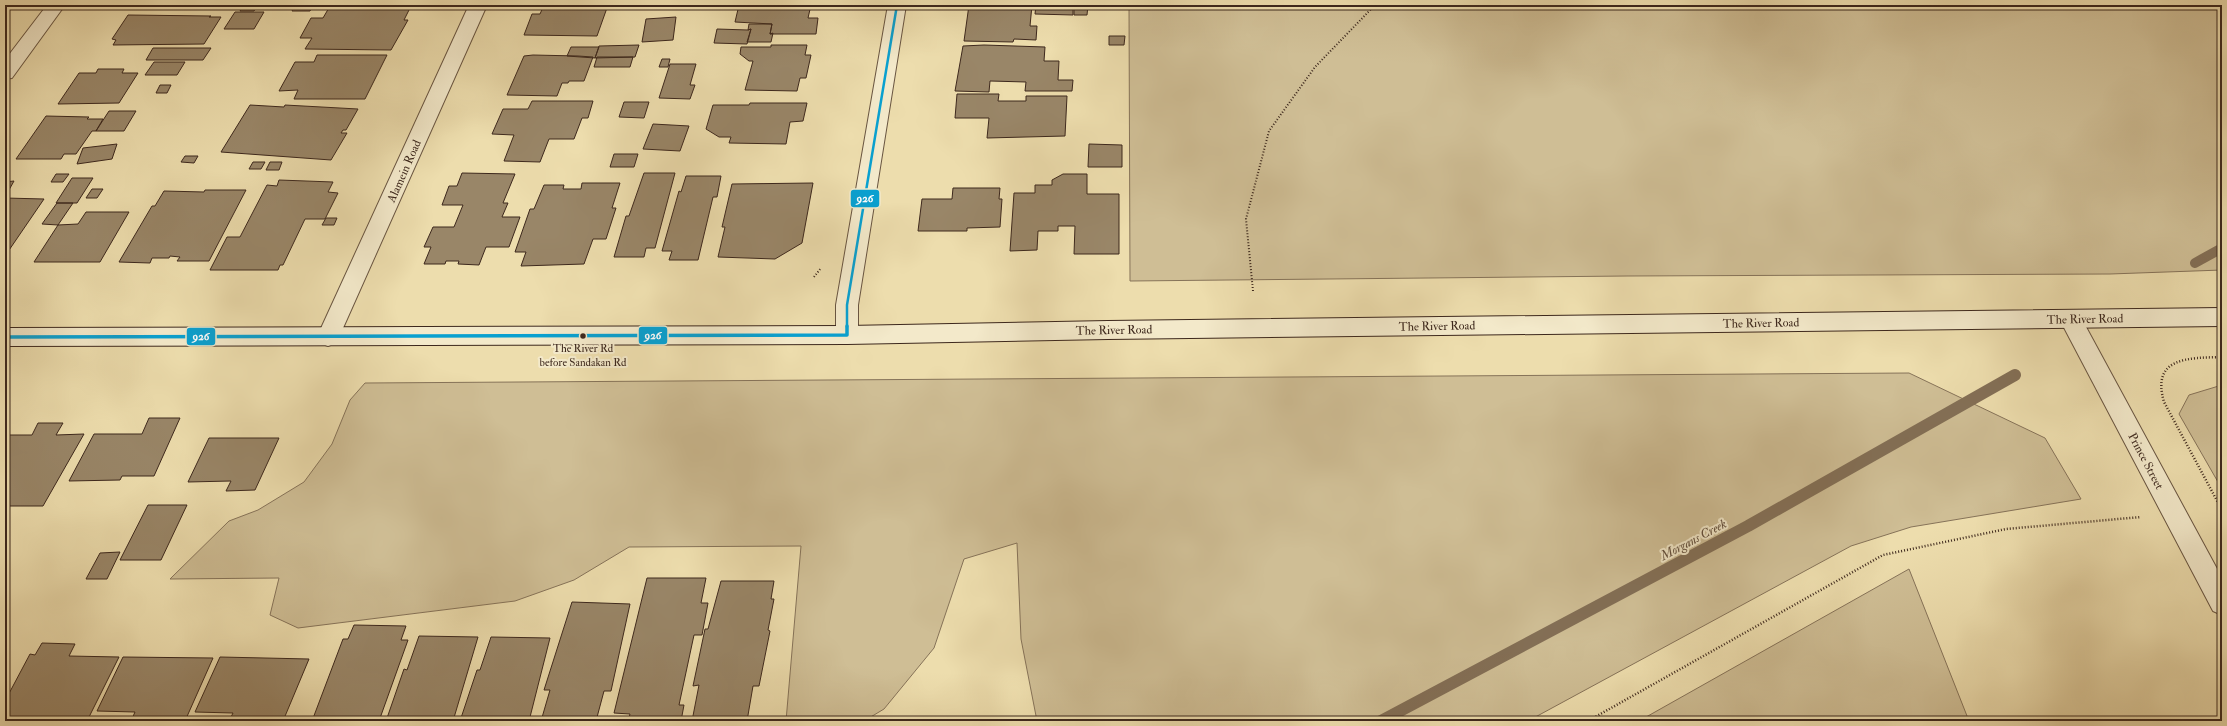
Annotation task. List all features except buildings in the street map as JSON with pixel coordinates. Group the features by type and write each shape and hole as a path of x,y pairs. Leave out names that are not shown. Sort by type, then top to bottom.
{"main road":[{"path":"5,72 56,5"},
{"name":"Alamein Road","path":"328,337 478,5"},
{"path":"847,335 847,305 897,5"},
{"name":"The River Road","path":"5,337 847,335 1100,330 2071,320 2222,317"},
{"name":"Prince Street","path":"2071,320 2222,603"}],"path":[{"path":"1253,291 1246,219 1269,131 1315,67 1375,5"},
{"path":"2222,357 2184,359 2174,362 2158,383 2164,402 2222,510"},
{"path":"1588,721 1883,555 2006,529 2174,514"}],"shaded area":[{"path":"1129,5 2222,5 2222,270 2110,274 1627,276 1130,281"},
{"path":"1909,373 2045,438 2081,499 1911,527 1851,546 1528,721 1037,721 1021,639 1017,543 964,559 934,648 884,709 864,721 786,721 801,546 629,547 574,580 515,601 298,628 270,615 279,578 170,579 229,521 258,510 304,482 332,444 350,400 365,383"},
{"path":"2222,385 2222,489 2179,414 2189,395"},
{"path":"1909,569 1969,721 1639,721"}],"waterway":[{"name":"Morgans Creek","path":"2195,263 2222,248"},
{"name":"Morgans Creek","path":"1381,721 1748,526 2015,375"}],"transit line":[{"name":"926","path":"5,337 847,335 847,305 897,5"}],"place":[{"name":"The River Rd before Sandakan Rd","path":"583,336"}]}
